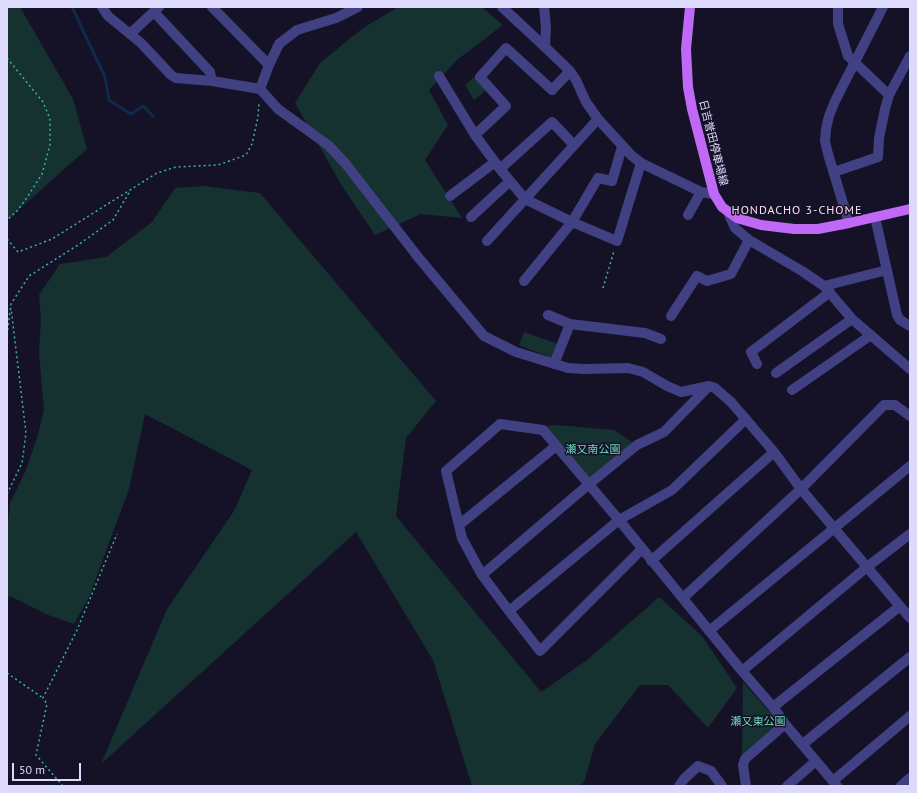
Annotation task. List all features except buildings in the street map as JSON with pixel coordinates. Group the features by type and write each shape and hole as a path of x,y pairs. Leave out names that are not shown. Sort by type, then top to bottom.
{"main road":[{"name":"日吉誉田停車場線","path":"690,7 686,49 688,87 692,109 714,194 717,201 728,212 747,222 761,225 778,228 818,229 910,209"}],"street":[{"path":"102,7 108,16 141,43 171,75 176,78 212,81 260,89 278,109 328,145 345,163 418,257 484,336 516,352 568,368 628,368 643,372 667,386 681,392 709,386 715,388 746,419 774,452 801,489 910,618"},
{"path":"260,89 269,64 279,44 297,30 336,18 358,7"},
{"path":"502,7 570,71 576,80 586,102 598,119 622,147 641,163 701,192 714,194"},
{"path":"544,7 546,27 545,47"},
{"path":"838,7 838,24 848,56 889,95"},
{"path":"849,223 825,141 826,129 835,101 883,7"},
{"path":"215,8 269,64"},
{"path":"130,34 156,10 210,72 212,81"},
{"path":"475,135 506,106 480,77 506,48 552,90 570,71"},
{"path":"834,172 878,157 879,138 889,95 909,62"},
{"path":"439,76 475,135 497,166 525,199 572,222 617,241 641,163"},
{"path":"487,241 598,119"},
{"path":"450,196 497,166 552,122 574,145"},
{"path":"524,281 572,222 598,178 612,181 622,147"},
{"path":"471,216 510,181"},
{"path":"688,215 701,192"},
{"path":"728,212 735,228 750,240 802,271 827,289 852,319 910,369"},
{"path":"875,217 897,315 900,320 910,326"},
{"path":"671,316 697,276 707,281 731,274 750,240"},
{"path":"757,364 751,352 827,289 887,270"},
{"path":"548,315 570,324 645,333 661,339"},
{"path":"776,373 852,319"},
{"path":"554,364 570,324"},
{"path":"792,390 871,335"},
{"path":"482,575 588,484 637,445 664,432 709,386"},
{"path":"683,598 801,489 884,405 895,405 910,416"},
{"path":"509,611 619,520 672,490 746,419"},
{"path":"642,549 540,651 482,575 462,538 446,471 500,424 543,430 619,520 742,672 773,707 785,724 835,783 910,716"},
{"path":"459,525 556,446"},
{"path":"651,561 774,452"},
{"path":"709,631 910,466"},
{"path":"742,672 867,567 910,534"},
{"path":"773,707 900,606"},
{"path":"802,744 910,657"},
{"path":"746,786 742,765 745,759 785,724"},
{"path":"787,786 816,761"},
{"path":"679,786 698,766 711,771 722,786"},
{"path":"901,786 910,778"}],"path":[{"path":"7,58 43,102 50,119 50,145 42,174 18,210 7,220"},
{"path":"7,239 18,252 52,239 157,173 176,167 218,165 246,155 252,144 258,118 260,89"},
{"path":"7,335 11,304 29,276 78,245 113,220 131,189"},
{"path":"603,288 617,241"},
{"path":"7,494 22,463 26,433 11,304"},
{"path":"43,698 77,630 117,534"},
{"path":"7,673 43,698 47,704 36,756 64,786"}],"green space":[{"path":"7,7 20,7 73,99 87,149 7,220"},
{"path":"398,7 482,7 503,25 457,60 429,90 448,125 425,160 462,218 421,214 375,235 342,186 295,103 320,63 363,28"},
{"path":"474,77 486,90 474,100 465,85"},
{"path":"203,186 260,193 436,401 406,438 396,516 541,692 587,660 659,597 702,636 737,688 708,728 668,685 640,685 595,744 585,779 581,786 472,786 433,660 356,532 101,764 167,609 234,511 252,470 145,414 129,489 89,597 74,624 48,615 10,596 7,599 7,531 10,503 26,470 37,438 44,410 39,353 41,319 39,295 60,264 106,257 152,222 175,188"},
{"path":"524,332 558,344 552,358 519,345"},
{"name":"瀬又南公園","path":"557,425 614,430 637,445 589,479 545,426"},
{"name":"瀬又東公園","path":"743,682 779,722 780,728 742,758"}],"waterway":[{"path":"72,7 105,77 109,100 131,114 143,106 153,116"}],"district":[{"name":"HONDACHO 3-CHOME","path":"797,211"}]}
